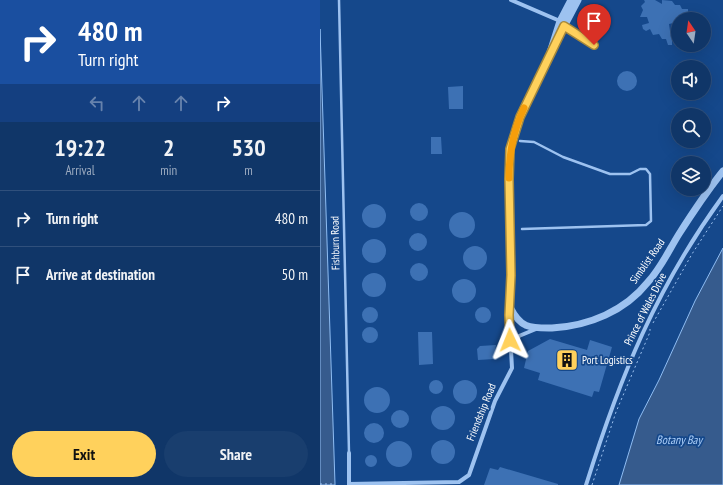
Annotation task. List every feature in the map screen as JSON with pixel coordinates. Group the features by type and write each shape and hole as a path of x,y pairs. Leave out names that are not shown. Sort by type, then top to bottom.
{"street":[{"path":"511,0 562,24"},
{"name":"Friendship Road","path":"349,485 458,482 469,475 495,401 510,375 512,368 509,315 510,149 520,117 542,73 571,0"},
{"name":"Friendship Road","path":"562,24 578,0"},
{"name":"Simblist Road","path":"510,307 520,323 524,326 538,328 567,327 585,323 600,318 626,303 649,282 698,205 723,171"},
{"name":"Prince of Wales Drive","path":"586,485 616,394 646,324 678,263 723,196"},
{"name":"Simblist Road","path":"511,350 519,336 538,328"},
{"name":"Fishburn Road","path":"349,453 349,485"}],"lane":[{"name":"Fishburn Road","path":"339,0 349,453"},
{"path":"562,24 594,45"},
{"path":"520,141 534,142 563,157 610,174 630,174 640,169 646,169 650,174 651,221 646,225 522,229"}],"path":[{"path":"592,485 616,412 652,324 655,322 692,254 723,206"},
{"path":"320,484 335,484"}],"water":[{"path":"320,29 335,484 335,485 320,485"},
{"name":"Botany Bay","path":"723,248 723,485 619,485 639,419 659,380 695,301"}],"building":[{"path":"644,0 655,0 662,4 662,0 672,1 675,5 680,5 682,9 688,9 688,12 671,12 671,24 669,24 671,31 671,45 668,45 666,39 662,39 659,34 653,35 650,29 646,31 643,29 642,25 649,23 647,17 640,17 643,10 641,6 645,2"},
{"path":"627,71 634,74 637,81 634,88 627,91 620,88 617,81 620,74"},
{"path":"463,86 463,109 449,109 448,87"},
{"path":"431,137 441,137 442,154 431,154"},
{"path":"415,203 423,203 428,208 426,219 423,221 415,221 410,216 410,208"},
{"path":"374,204 383,207 386,216 383,225 374,228 365,225 362,216 365,207"},
{"path":"462,212 471,216 475,225 471,234 462,238 453,234 449,225 453,216"},
{"path":"414,233 422,233 427,238 425,249 422,251 414,251 409,246 409,238"},
{"path":"374,239 383,242 386,251 383,260 374,263 365,260 362,251 365,242"},
{"path":"475,246 484,249 487,258 484,267 475,270 466,267 463,258 466,249"},
{"path":"415,263 423,263 428,268 426,279 423,281 415,281 410,276 410,268"},
{"path":"374,273 383,276 386,285 383,294 374,297 365,294 362,285 365,276"},
{"path":"464,279 473,282 476,291 473,300 464,303 455,300 452,291 455,282"},
{"path":"370,307 376,309 378,315 376,321 370,323 364,321 362,315 364,309"},
{"path":"483,307 489,309 491,315 489,321 483,323 477,321 475,315 477,309"},
{"path":"370,327 376,329 378,335 376,341 370,343 364,341 362,335 364,329"},
{"path":"418,332 432,332 433,364 419,365"},
{"name":"Port Logistics","path":"550,339 587,350 590,340 612,347 599,392 594,391 592,397 538,380 540,373 524,368 528,351"},
{"path":"496,345 494,359 478,360 477,349 480,346"},
{"path":"436,380 441,382 443,387 441,392 436,394 431,392 429,387 431,382"},
{"path":"465,380 474,383 477,392 474,401 465,404 456,401 453,392 456,383"},
{"path":"377,387 386,391 390,400 386,409 377,413 368,409 364,400 368,391"},
{"path":"443,406 452,409 455,418 452,427 443,430 434,427 431,418 434,409"},
{"path":"396,410 404,410 409,415 407,426 404,428 396,428 391,423 391,415"},
{"path":"374,423 381,426 384,433 381,440 374,443 367,440 364,433 367,426"},
{"path":"443,440 452,443 455,452 452,461 443,464 434,461 431,452 434,443"},
{"path":"399,441 408,445 412,454 408,463 399,467 390,463 386,454 390,445"},
{"path":"373,455 376,456 376,466 369,467 366,466 365,459 366,456"},
{"path":"500,467 558,485 484,485 490,468 498,470"}],"slow traffic":[{"path":"509,178 510,149 514,132 524,108"}],"place":[{"name":"Port Logistics","path":"567,360"}],"route":[{"path":"510,340 509,310 511,275 509,165 510,149 514,132 547,62 550,52 564,26 594,45"}]}
